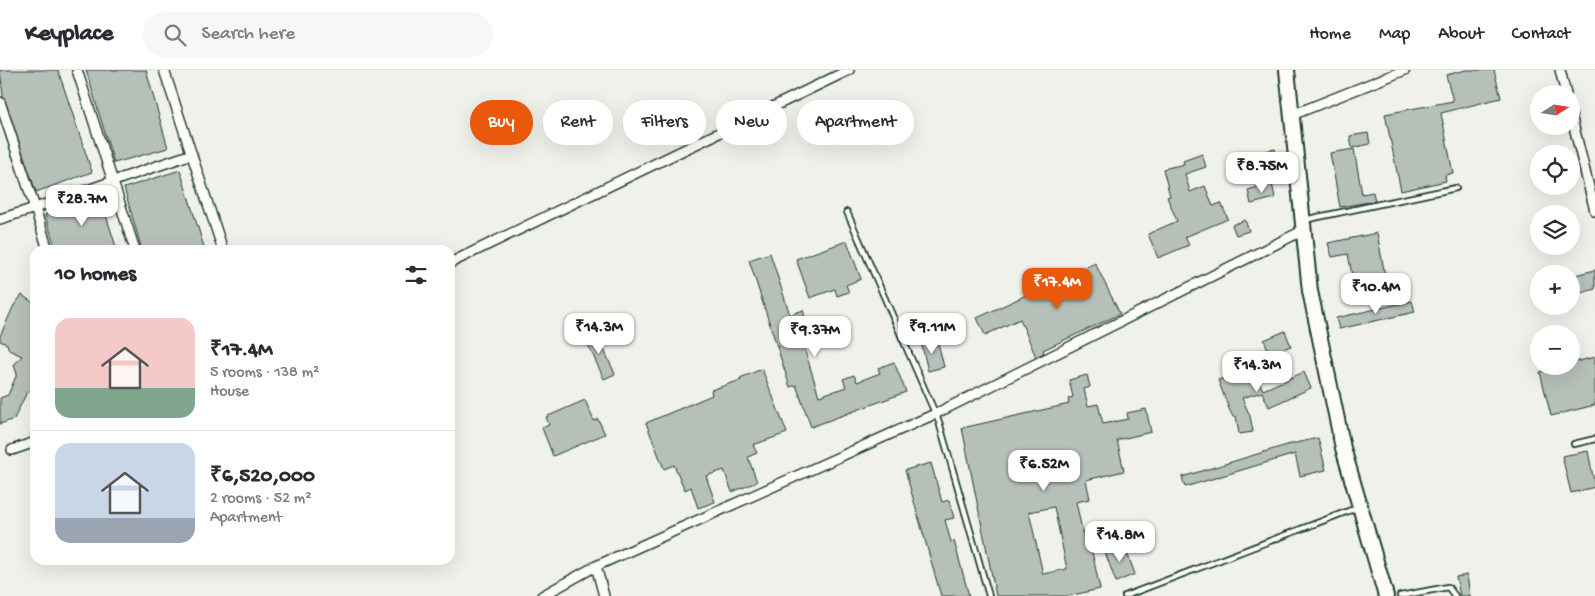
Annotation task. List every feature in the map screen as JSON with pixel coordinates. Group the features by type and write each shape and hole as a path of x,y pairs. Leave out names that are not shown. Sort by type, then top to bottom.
{"main road":[{"path":"1287,70 1310,291 1343,448 1386,596"}],"street":[{"path":"77,70 133,245"},
{"path":"164,70 221,245"},
{"path":"455,261 849,70"},
{"path":"1292,115 1405,70"},
{"path":"1560,70 1564,85"},
{"path":"0,102 46,245"},
{"path":"1576,135 1595,211"},
{"path":"0,220 192,154"},
{"path":"542,596 596,566 935,414 1303,225"},
{"path":"12,450 30,444"},
{"path":"596,566 604,596"}],"lane":[{"path":"1303,225 1456,188"},
{"path":"847,212 935,414 989,596"},
{"path":"1574,444 1595,439"},
{"path":"1125,596 1360,506"},
{"path":"1400,596 1448,587 1455,596"}],"building":[{"path":"0,70 58,70 92,172 36,192 3,96"},
{"path":"86,70 146,70 168,148 114,163"},
{"path":"1466,70 1494,70 1501,98 1441,113 1453,173 1445,175 1446,181 1401,191 1385,114 1453,101 1446,75"},
{"path":"1368,133 1370,144 1352,148 1350,136"},
{"path":"1275,149 1277,161 1267,163 1265,151"},
{"path":"1354,149 1362,194 1373,192 1375,201 1340,207 1330,153"},
{"path":"1202,154 1206,167 1185,174 1190,192 1205,186 1213,206 1221,203 1228,219 1185,237 1189,245 1158,258 1148,234 1177,221 1167,197 1170,196 1163,169 1184,164 1183,161"},
{"path":"180,170 203,245 141,245 124,188"},
{"path":"1272,183 1275,198 1251,204 1248,190"},
{"path":"100,196 115,245 54,245 45,215"},
{"path":"1245,220 1249,231 1236,235 1232,225"},
{"path":"1377,233 1387,286 1350,294 1348,281 1353,280 1348,254 1332,257 1328,243"},
{"path":"847,241 861,279 846,285 849,292 837,296 835,289 810,298 796,259"},
{"path":"770,253 790,315 803,310 806,321 797,325 819,396 846,387 843,379 854,375 857,382 880,373 878,368 894,362 906,392 811,427 796,385 790,387 749,260"},
{"path":"1095,263 1120,314 1043,350 1044,353 1036,357 1020,319 985,335 977,318"},
{"path":"1595,270 1595,289 1580,293 1580,274"},
{"path":"22,295 30,301 30,391 27,392 14,419 0,424 0,398 8,395 17,374 14,365 22,356 9,350 7,344 0,341 0,336 14,305"},
{"path":"1412,301 1415,312 1339,329 1336,318"},
{"path":"595,330 615,374 604,379 584,336"},
{"path":"1285,331 1291,346 1270,354 1264,340"},
{"path":"937,339 944,367 928,371 921,342"},
{"path":"1595,357 1595,405 1551,416 1541,375 1580,375 1580,361"},
{"path":"1251,364 1263,390 1304,372 1311,388 1269,407 1262,392 1242,398 1250,416 1253,432 1239,434 1236,416 1233,417 1229,409 1218,380 1238,373 1237,371"},
{"path":"762,369 787,433 753,445 757,453 748,457 757,482 732,492 724,470 706,476 715,502 698,508 691,487 685,490 674,465 664,469 646,423 712,395 711,390 741,380 740,378"},
{"path":"1087,375 1090,387 1084,389 1088,406 1098,404 1103,424 1128,419 1127,413 1146,409 1151,432 1117,440 1124,471 1086,480 1090,499 1076,502 1086,548 1091,547 1100,589 1068,596 996,596 962,428 1069,404 1068,399 1073,397 1069,380","holes":["1054,507 1067,569 1043,574 1029,512"]},
{"path":"585,400 594,421 598,419 605,434 553,456 542,428 549,425 546,417"},
{"path":"1318,438 1326,470 1300,476 1295,454 1185,487 1182,477 1287,445"},
{"path":"1588,451 1595,487 1571,493 1562,456"},
{"path":"931,463 942,502 949,500 954,518 945,520 951,542 954,541 969,596 941,596 905,470"},
{"path":"1124,545 1135,574 1116,582 1105,552"},
{"path":"1467,575 1470,596 1460,596 1456,577"}]}
